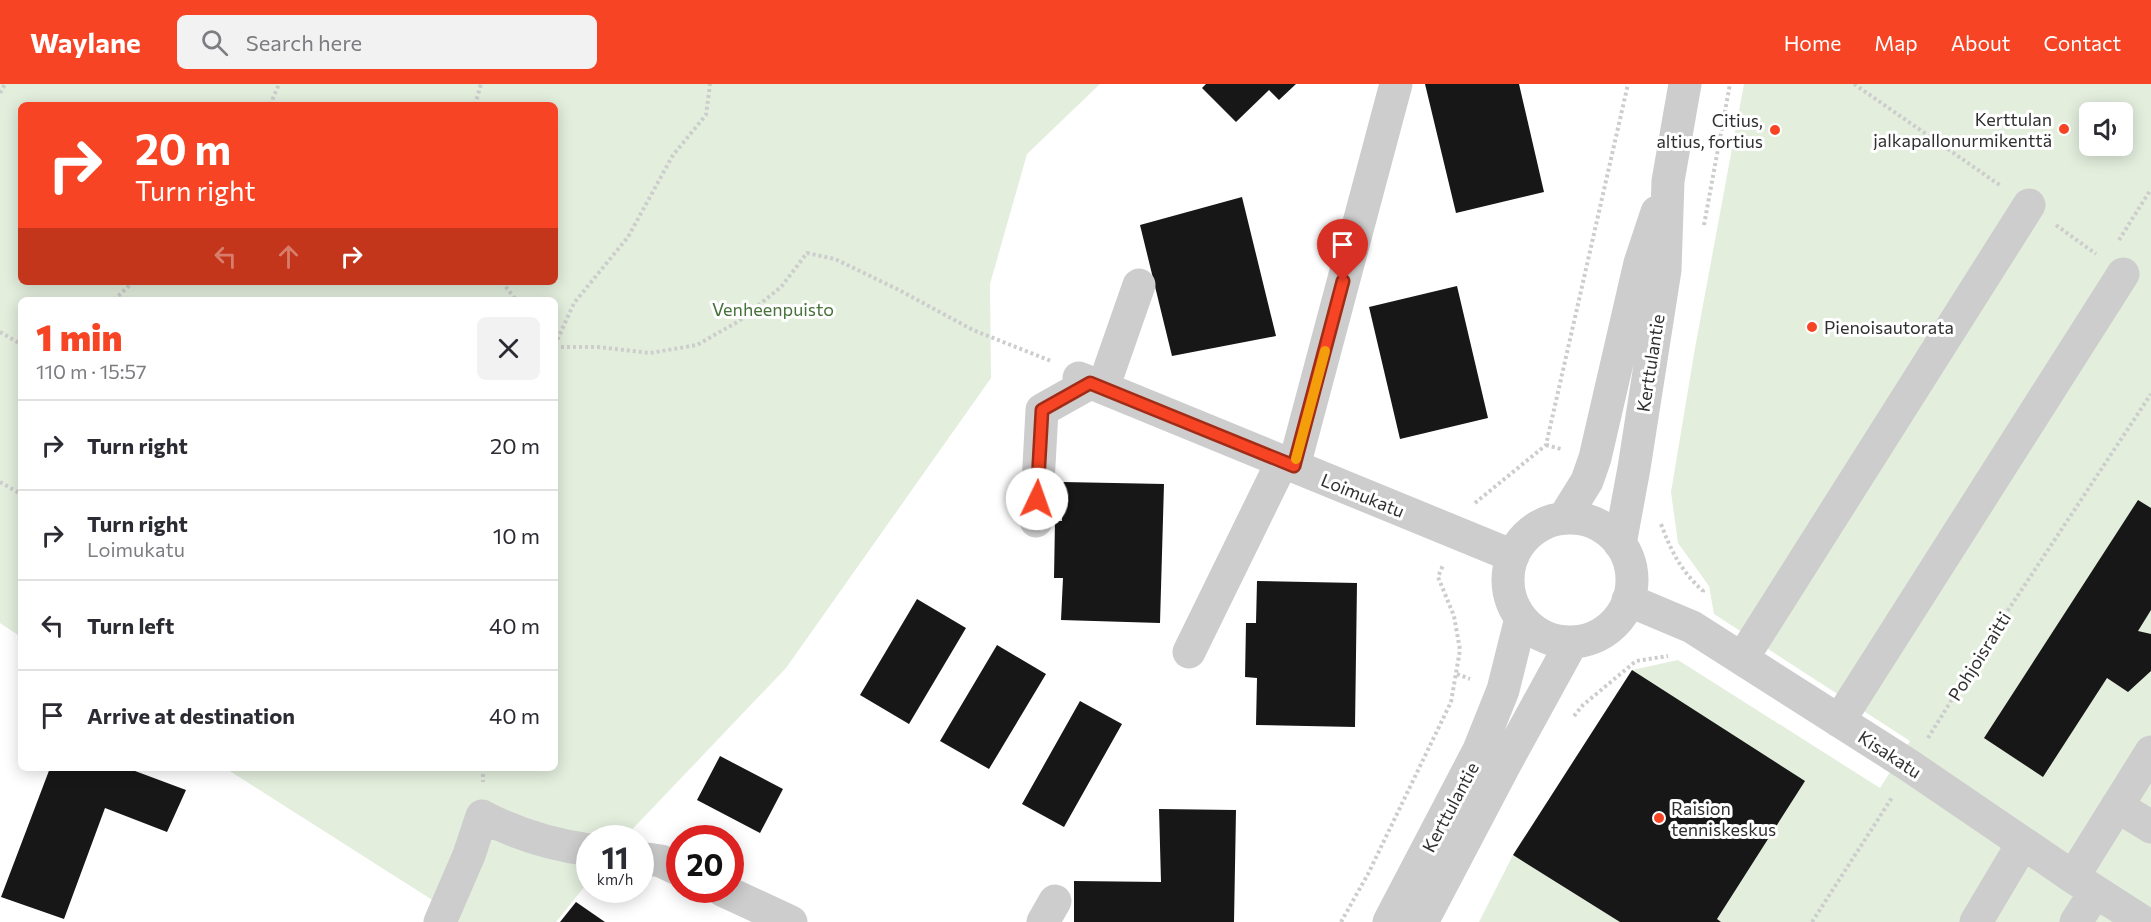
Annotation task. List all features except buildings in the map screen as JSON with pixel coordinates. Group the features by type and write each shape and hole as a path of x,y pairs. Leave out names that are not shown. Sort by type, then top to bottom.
{"street":[{"path":"1189,652 1288,464 1396,84"},
{"name":"Kerttulantie","path":"1620,544 1665,270 1668,181 1684,84"},
{"name":"Kerttulantie","path":"1564,519 1587,481 1595,458 1640,263 1668,181"},
{"path":"1742,659 2029,205"},
{"path":"1839,721 2120,258"},
{"path":"1036,521 1042,410 1091,383 1138,285"},
{"name":"Loimukatu","path":"1091,383 1513,556"},
{"path":"1580,519 1609,532 1620,544 1628,558 1632,575 1631,592 1626,608 1616,622 1603,633 1588,640 1557,641 1543,637 1521,618 1512,604 1508,588 1509,572 1513,556 1521,542 1533,530 1548,522 1580,519"},
{"name":"Kisakatu","path":"1628,600 1692,627 1910,766 2084,885 2143,922"},
{"name":"Kerttulantie","path":"1389,922 1479,750 1503,690 1521,618"},
{"name":"Kerttulantie","path":"1422,922 1572,642"},
{"path":"2076,922 2084,885 2117,806 2151,752"},
{"path":"2117,806 2151,827"},
{"path":"440,922 469,855 482,816 510,830 576,848"},
{"path":"1976,922 2023,843"},
{"path":"744,900 791,922"}],"path":[{"path":"0,93 5,84"},
{"path":"271,102 279,84"},
{"path":"476,102 481,84"},
{"path":"558,339 574,303 628,237 673,155 706,115 710,84"},
{"path":"1471,507 1546,445 1628,84"},
{"path":"2120,258 2151,189"},
{"path":"558,346 598,347 651,353 698,345 739,321 781,286 807,253 836,259 973,330 1045,358 1091,383"},
{"path":"117,297 130,285"},
{"path":"504,285 514,297"},
{"path":"0,332 18,342"},
{"name":"Pohjoisraitti","path":"1812,922 1995,630 2151,394"},
{"path":"0,482 18,492"},
{"path":"1341,922 1368,874 1451,702 1460,650 1454,616 1438,577"},
{"path":"1572,718 1582,705 1636,662 1673,656"}],"green space":[{"name":"Venheenpuisto","path":"0,84 1100,84 1027,154 990,284 991,378 786,668 636,825 576,825 576,897 556,922 456,922 437,903 230,771 558,771 558,297 18,297 18,635 0,623"},
{"path":"1744,84 2151,84 2151,922 1479,922 1513,855 1632,670 1678,660 1880,788 1910,741 1714,614 1709,586 1678,543 1671,492"}],"slow traffic":[{"path":"1296,459 1325,351"}],"place":[{"name":"Kerttulan jalkapallonurmikenttä","path":"2064,129"},
{"name":"Citius, altius, fortius","path":"1775,130"},
{"name":"Pienoisautorata","path":"1812,327"},
{"name":"Raision tenniskeskus","path":"1659,818"}],"route":[{"path":"1037,499 1042,410 1090,383 1294,466 1343,281"}]}
